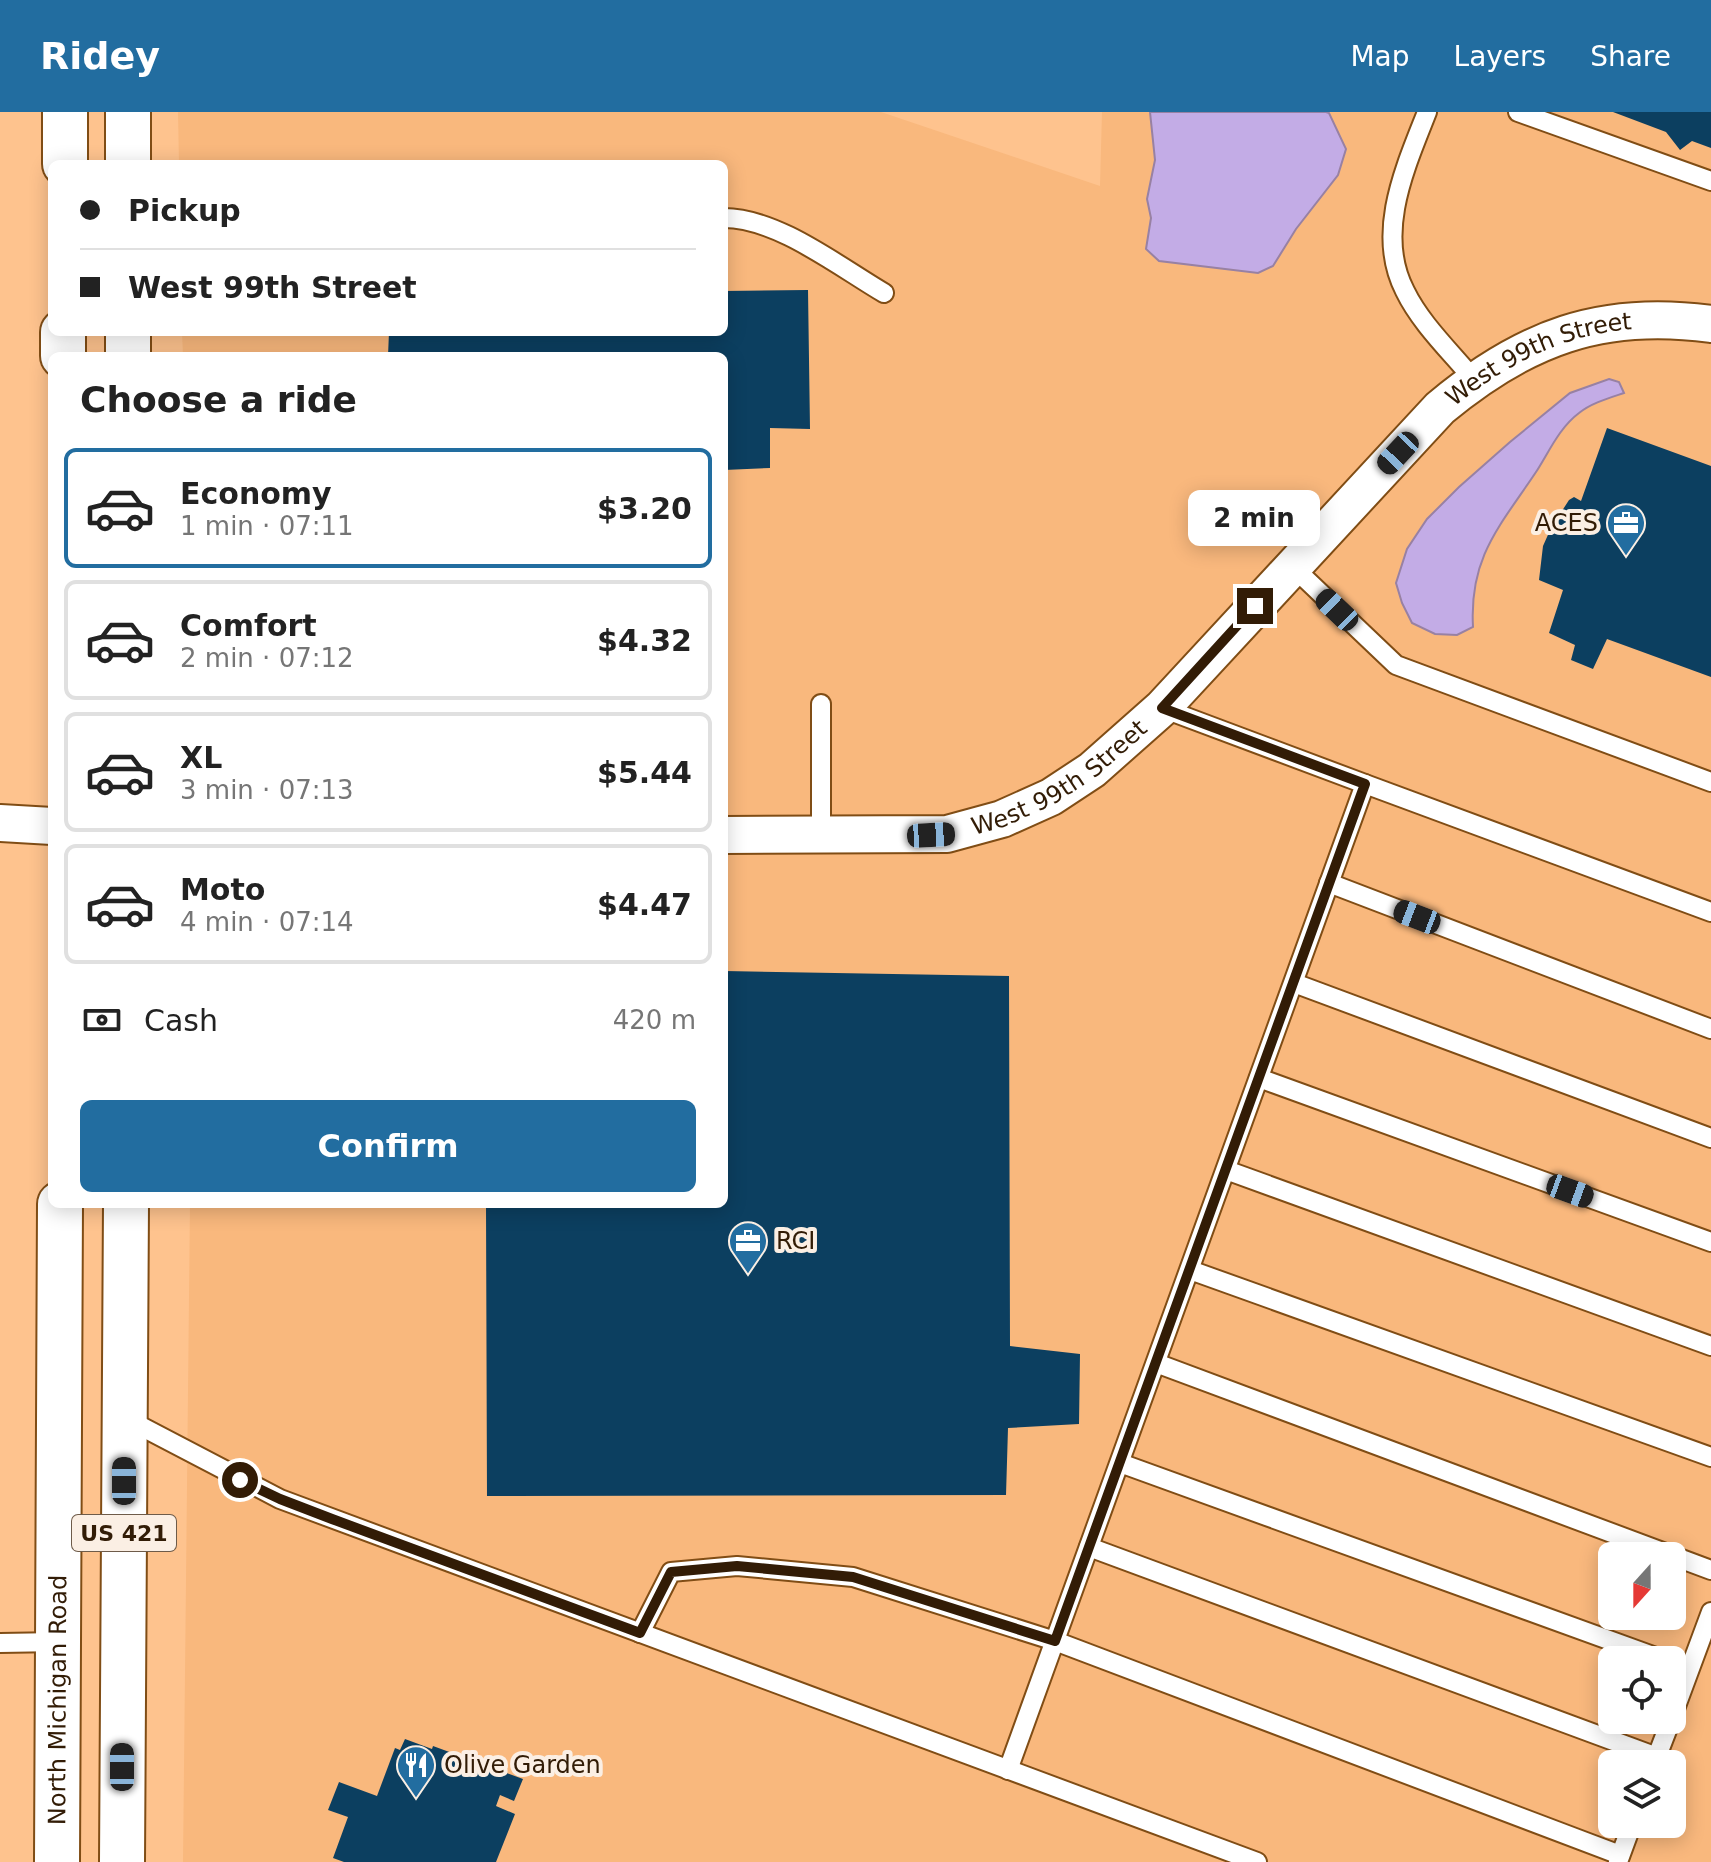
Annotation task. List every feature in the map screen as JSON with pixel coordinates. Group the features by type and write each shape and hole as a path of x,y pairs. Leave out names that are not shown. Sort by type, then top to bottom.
{"main road":[{"path":"65,112 65,160"},
{"path":"128,112 128,160"},
{"name":"North Michigan Road","path":"57,1862 60,1208"},
{"name":"US 421","path":"122,1862 126,1208"}],"street":[{"name":"West 99th Street","path":"728,835 947,834 1002,819 1051,797 1092,770 1162,708 1440,408 1474,380 1528,348 1575,329 1642,319 1711,324"},
{"path":"0,823 48,826"}],"lane":[{"path":"1427,112 1394,209 1392,257 1406,294 1474,380"},
{"path":"1518,112 1711,181"},
{"path":"728,218 745,218 788,236 884,293"},
{"path":"1292,566 1396,665 1711,782"},
{"path":"821,704 821,836"},
{"path":"1162,708 1711,912"},
{"path":"1008,1770 1365,784"},
{"path":"1329,883 1711,1029"},
{"path":"1294,983 1711,1138"},
{"path":"1259,1078 1711,1242"},
{"path":"1226,1170 1711,1346"},
{"path":"1190,1270 1711,1457"},
{"path":"1156,1363 1711,1570"},
{"path":"125,1418 280,1499 1257,1862"},
{"path":"1120,1463 1625,1646"},
{"path":"1089,1547 1629,1750"},
{"path":"640,1633 671,1572 737,1566 853,1577 1055,1641 1619,1858 1627,1838"},
{"path":"1686,1657 1711,1612"},
{"path":"0,1643 59,1642"}],"shaded area":[{"path":"178,112 881,112 1100,186 1102,112 1711,112 1711,1862 183,1862 190,1208 728,1208 728,352 183,352 182,336 728,336 728,160 179,160"},
{"path":"1150,112 1326,112 1346,149 1338,175 1296,229 1273,266 1258,273 1159,261 1146,249 1151,218 1147,199 1155,160"},
{"path":"1609,379 1619,382 1624,393 1589,406 1566,426 1499,526 1476,581 1473,627 1457,635 1435,634 1412,623 1396,583 1407,549 1427,519 1510,442 1570,393"}],"building":[{"path":"1613,112 1711,112 1711,148 1692,141 1680,150 1666,132"},
{"path":"808,290 810,429 770,428 770,468 728,470 728,352 388,352 389,336 728,336 728,291"},
{"name":"ACES","path":"1607,428 1711,466 1711,677 1607,639 1593,669 1571,660 1575,645 1549,633 1563,590 1539,580 1543,546 1569,500 1574,497 1581,501"},
{"name":"RCI","path":"728,971 1009,976 1010,1346 1080,1354 1079,1424 1008,1428 1006,1495 487,1496 486,1208 728,1208"},
{"name":"Olive Garden","path":"405,1739 523,1779 514,1801 500,1795 496,1806 515,1814 496,1862 344,1862 333,1858 348,1817 328,1810 339,1782 377,1796 395,1748 400,1750"}],"place":[{"name":"ACES","path":"1626,557"},
{"name":"RCI","path":"748,1275"},
{"name":"Olive Garden","path":"416,1799"}],"route":[{"path":"240,1480 332,1519 640,1633 671,1572 737,1566 853,1577 1055,1641 1365,784 1162,708 1255,606"}]}
